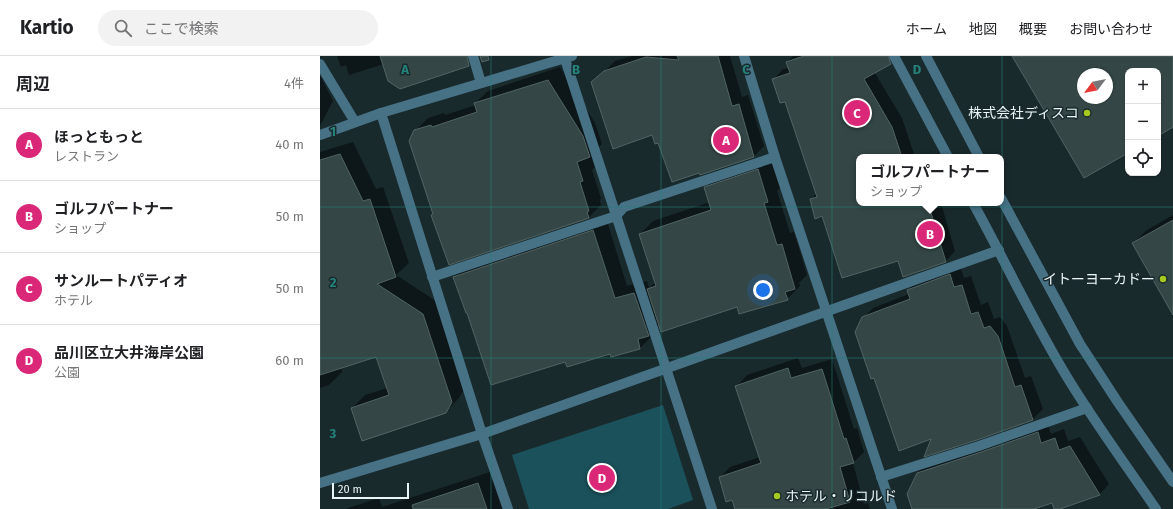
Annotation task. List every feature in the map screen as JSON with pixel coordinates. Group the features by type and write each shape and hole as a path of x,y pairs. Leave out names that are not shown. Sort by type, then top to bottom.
{"street":[{"path":"473,56 481,83"},
{"path":"744,56 775,158 892,509"},
{"path":"894,56 946,154"},
{"path":"926,56 978,154"},
{"path":"320,134 381,113 568,57 616,216 712,509"},
{"path":"320,64 355,122"},
{"path":"381,113 482,434 508,509"},
{"path":"432,277 616,216 624,207 775,158"},
{"path":"1004,204 1080,344 1173,482"},
{"path":"975,206 1026,304 1067,377 1156,509"},
{"path":"320,484 482,434 999,250"},
{"path":"881,477 979,446 1087,408"}],"shaded area":[{"path":"663,405 693,500 668,509 529,509 512,455"}],"building":[{"path":"380,56 467,56 469,66 400,89 388,81"},
{"path":"480,56 488,56 489,60 482,62"},
{"path":"677,56 718,56 732,106 739,104 754,157 700,175 699,173 672,182 658,143 655,144 652,135 613,149 591,82 604,71 646,57 679,60"},
{"path":"804,56 888,56 891,64 864,79 892,127 901,154 856,154 856,206 929,206 946,262 903,277 898,261 842,278 822,216 815,219 810,199 817,197 785,102 780,103 772,79 790,73 786,62"},
{"name":"株式会社ディスコ","path":"1012,56 1173,56 1173,127 1161,134 1161,68 1125,68 1125,155 1084,178"},
{"path":"548,80 583,136 590,157 577,162 583,181 580,182 589,211 587,212 589,218 449,265 431,215 433,214 409,141 414,130 431,125 432,127 477,112 474,103"},
{"path":"340,154 363,201 370,199 396,277 377,284 423,314 452,402 446,413 362,441 351,408 389,395 376,357 320,375 320,160"},
{"path":"758,169 768,202 764,203 777,245 782,244 795,289 785,292 788,300 739,314 737,307 661,332 647,289 656,286 639,234 711,210 704,187"},
{"name":"イトーヨーカドー","path":"1173,220 1173,315 1132,243"},
{"path":"593,230 615,298 634,293 649,336 638,339 640,349 611,357 610,354 567,367 565,362 491,385 467,313 453,277"},
{"path":"950,274 954,287 962,285 971,314 978,312 984,328 990,326 998,336 1015,387 1021,385 1033,420 924,457 931,439 899,451 874,378 871,379 855,332 862,317 910,299 907,290"},
{"path":"788,368 791,378 822,369 844,439 846,438 854,463 840,467 850,502 826,509 735,509 732,500 726,502 719,477 761,463 735,386"},
{"path":"1038,432 1041,443 1055,438 1059,450 1070,446 1100,495 1060,509 1054,509 1052,503 1034,509 912,509 907,494 917,473"},
{"path":"478,483 487,509 413,509 412,505"}],"place":[{"name":"サンルートパティオ","path":"857,113"},
{"name":"株式会社ディスコ","path":"1087,113"},
{"name":"ほっともっと","path":"726,140"},
{"name":"ゴルフパートナー","path":"930,234"},
{"name":"イトーヨーカドー","path":"1163,279"},
{"name":"品川区立大井海岸公園","path":"602,478"},
{"name":"ホテル・リコルド","path":"777,496"}]}
